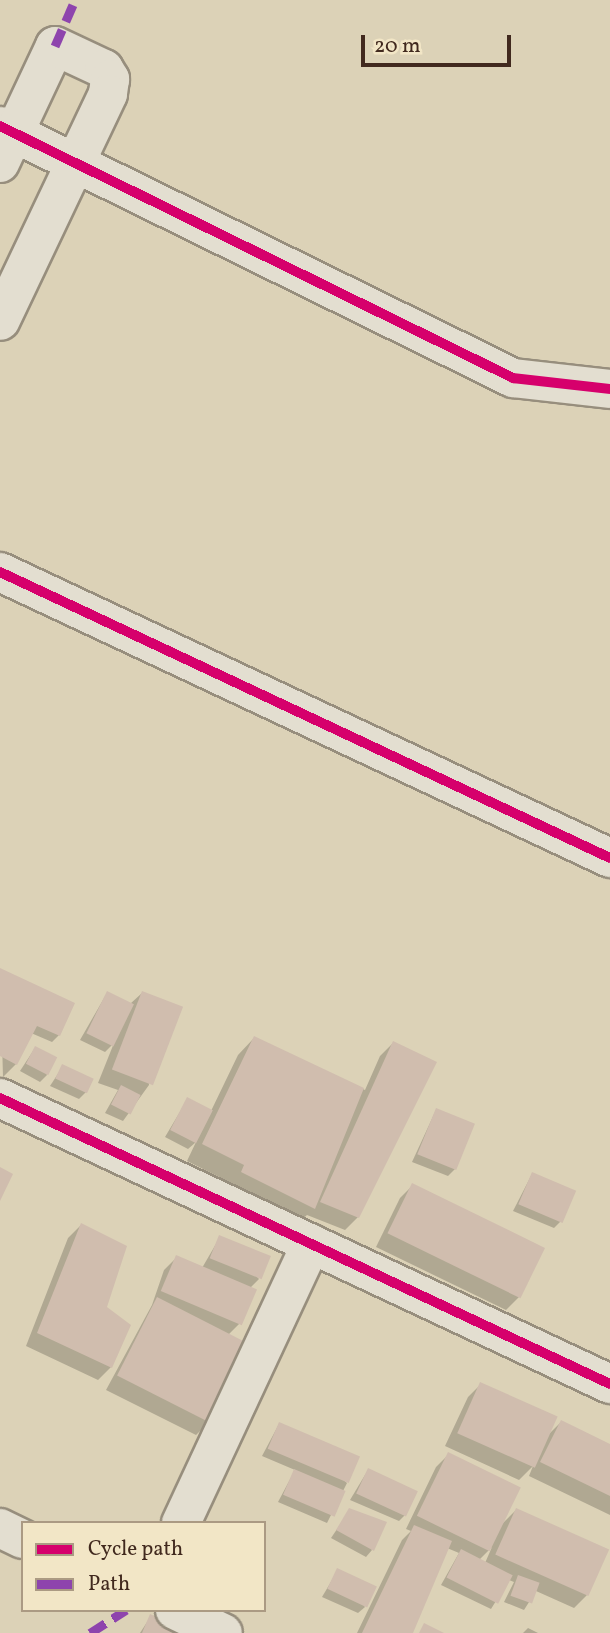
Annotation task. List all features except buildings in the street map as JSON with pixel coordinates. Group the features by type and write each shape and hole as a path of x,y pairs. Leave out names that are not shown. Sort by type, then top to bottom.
{"street":[{"path":"0,321 73,165 107,94 110,79 104,69 55,46 5,140 73,165 513,378 610,389"},
{"path":"0,572 610,858"},
{"path":"0,1098 610,1384"},
{"path":"182,1521 311,1244"},
{"path":"0,1528 21,1538"},
{"path":"179,1612 223,1633"}],"marked path":[{"path":"55,46 75,0"},
{"path":"90,1633 123,1612"}],"cycle path":[{"path":"0,126 513,378 610,389"},
{"path":"0,572 610,858"},
{"path":"0,1098 610,1384"}]}
